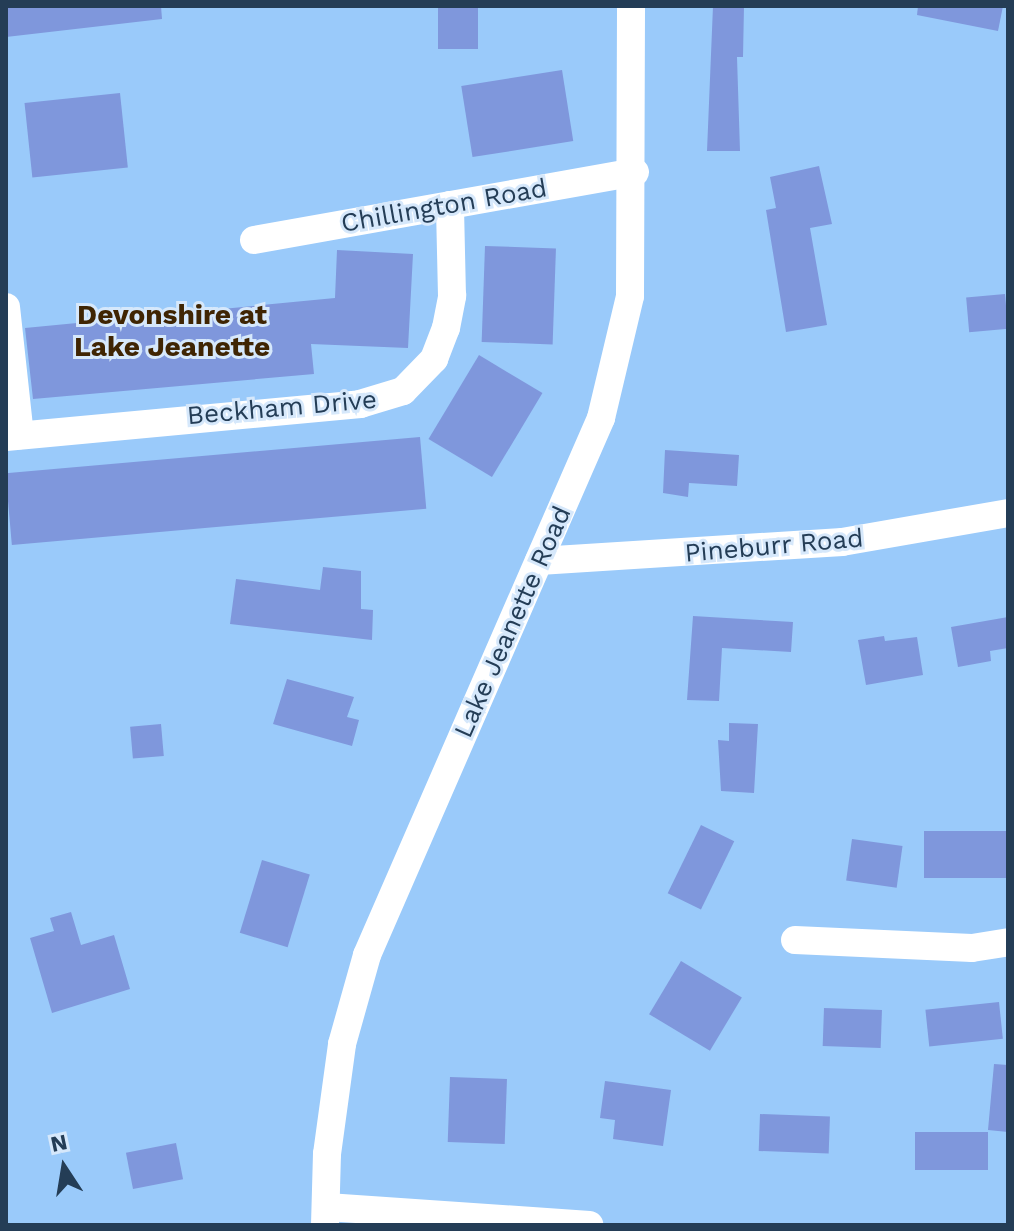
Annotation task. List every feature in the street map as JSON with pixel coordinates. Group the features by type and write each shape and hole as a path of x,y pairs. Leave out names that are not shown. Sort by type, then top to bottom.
{"street":[{"name":"Lake Jeanette Road","path":"326,1216 327,1154 342,1044 367,955 605,403 630,296 635,172 631,6"},
{"name":"Chillington Road","path":"254,240 635,172"},
{"name":"Beckham Drive","path":"13,436 360,404 403,391 434,359 446,328 452,296 450,205"},
{"path":"6,307 13,436"},
{"name":"Pineburr Road","path":"539,561 842,542 1008,513"},
{"path":"795,940 972,948 1008,942"},
{"path":"326,1216 589,1225"}],"building":[{"path":"6,6 161,6 162,19 6,37"},
{"path":"438,6 478,6 478,49 438,49"},
{"path":"713,6 744,6 743,57 737,57 740,151 707,151"},
{"path":"918,6 1003,6 998,31 917,15"},
{"path":"562,70 573,141 473,157 461,86"},
{"path":"120,93 128,168 32,178 25,103"},
{"path":"819,166 832,224 810,228 827,325 786,332 766,210 776,208 770,177"},
{"path":"485,246 556,248 553,344 482,342"},
{"path":"337,250 413,254 408,348 311,344 314,374 33,399 25,328 335,298"},
{"path":"1005,294 1008,329 969,332 966,297"},
{"path":"479,355 542,393 492,477 429,439"},
{"path":"420,437 426,509 12,545 6,473"},
{"path":"665,450 739,455 737,486 689,483 688,497 663,493"},
{"path":"323,567 361,571 361,609 373,610 372,640 230,624 236,579 320,590"},
{"path":"693,616 793,622 791,652 722,648 719,701 687,700"},
{"path":"1008,617 1008,648 990,651 991,661 958,667 951,627"},
{"path":"884,636 885,641 917,637 923,675 866,685 858,640"},
{"path":"287,679 354,697 347,717 359,720 352,746 273,724"},
{"path":"729,723 758,724 754,793 721,791 718,740 729,741"},
{"path":"161,724 164,756 133,759 130,727"},
{"path":"701,825 734,841 701,910 668,893"},
{"path":"924,831 1008,831 1008,878 924,878"},
{"path":"852,839 903,846 897,888 846,881"},
{"path":"262,860 310,875 288,947 240,933"},
{"path":"71,912 81,945 114,935 130,989 52,1013 30,938 54,931 50,918"},
{"path":"681,961 742,998 710,1051 649,1014"},
{"path":"999,1002 1003,1039 929,1047 925,1010"},
{"path":"824,1008 882,1010 881,1048 823,1046"},
{"path":"994,1064 1008,1065 1008,1132 988,1130"},
{"path":"450,1077 507,1079 505,1144 448,1142"},
{"path":"605,1081 671,1090 663,1146 613,1139 615,1120 600,1118"},
{"path":"760,1114 830,1116 829,1153 759,1151"},
{"path":"915,1132 988,1132 988,1170 915,1170"},
{"path":"176,1143 183,1179 133,1189 126,1153"}],"district":[{"name":"Devonshire at Lake Jeanette","path":"172,331"}]}
